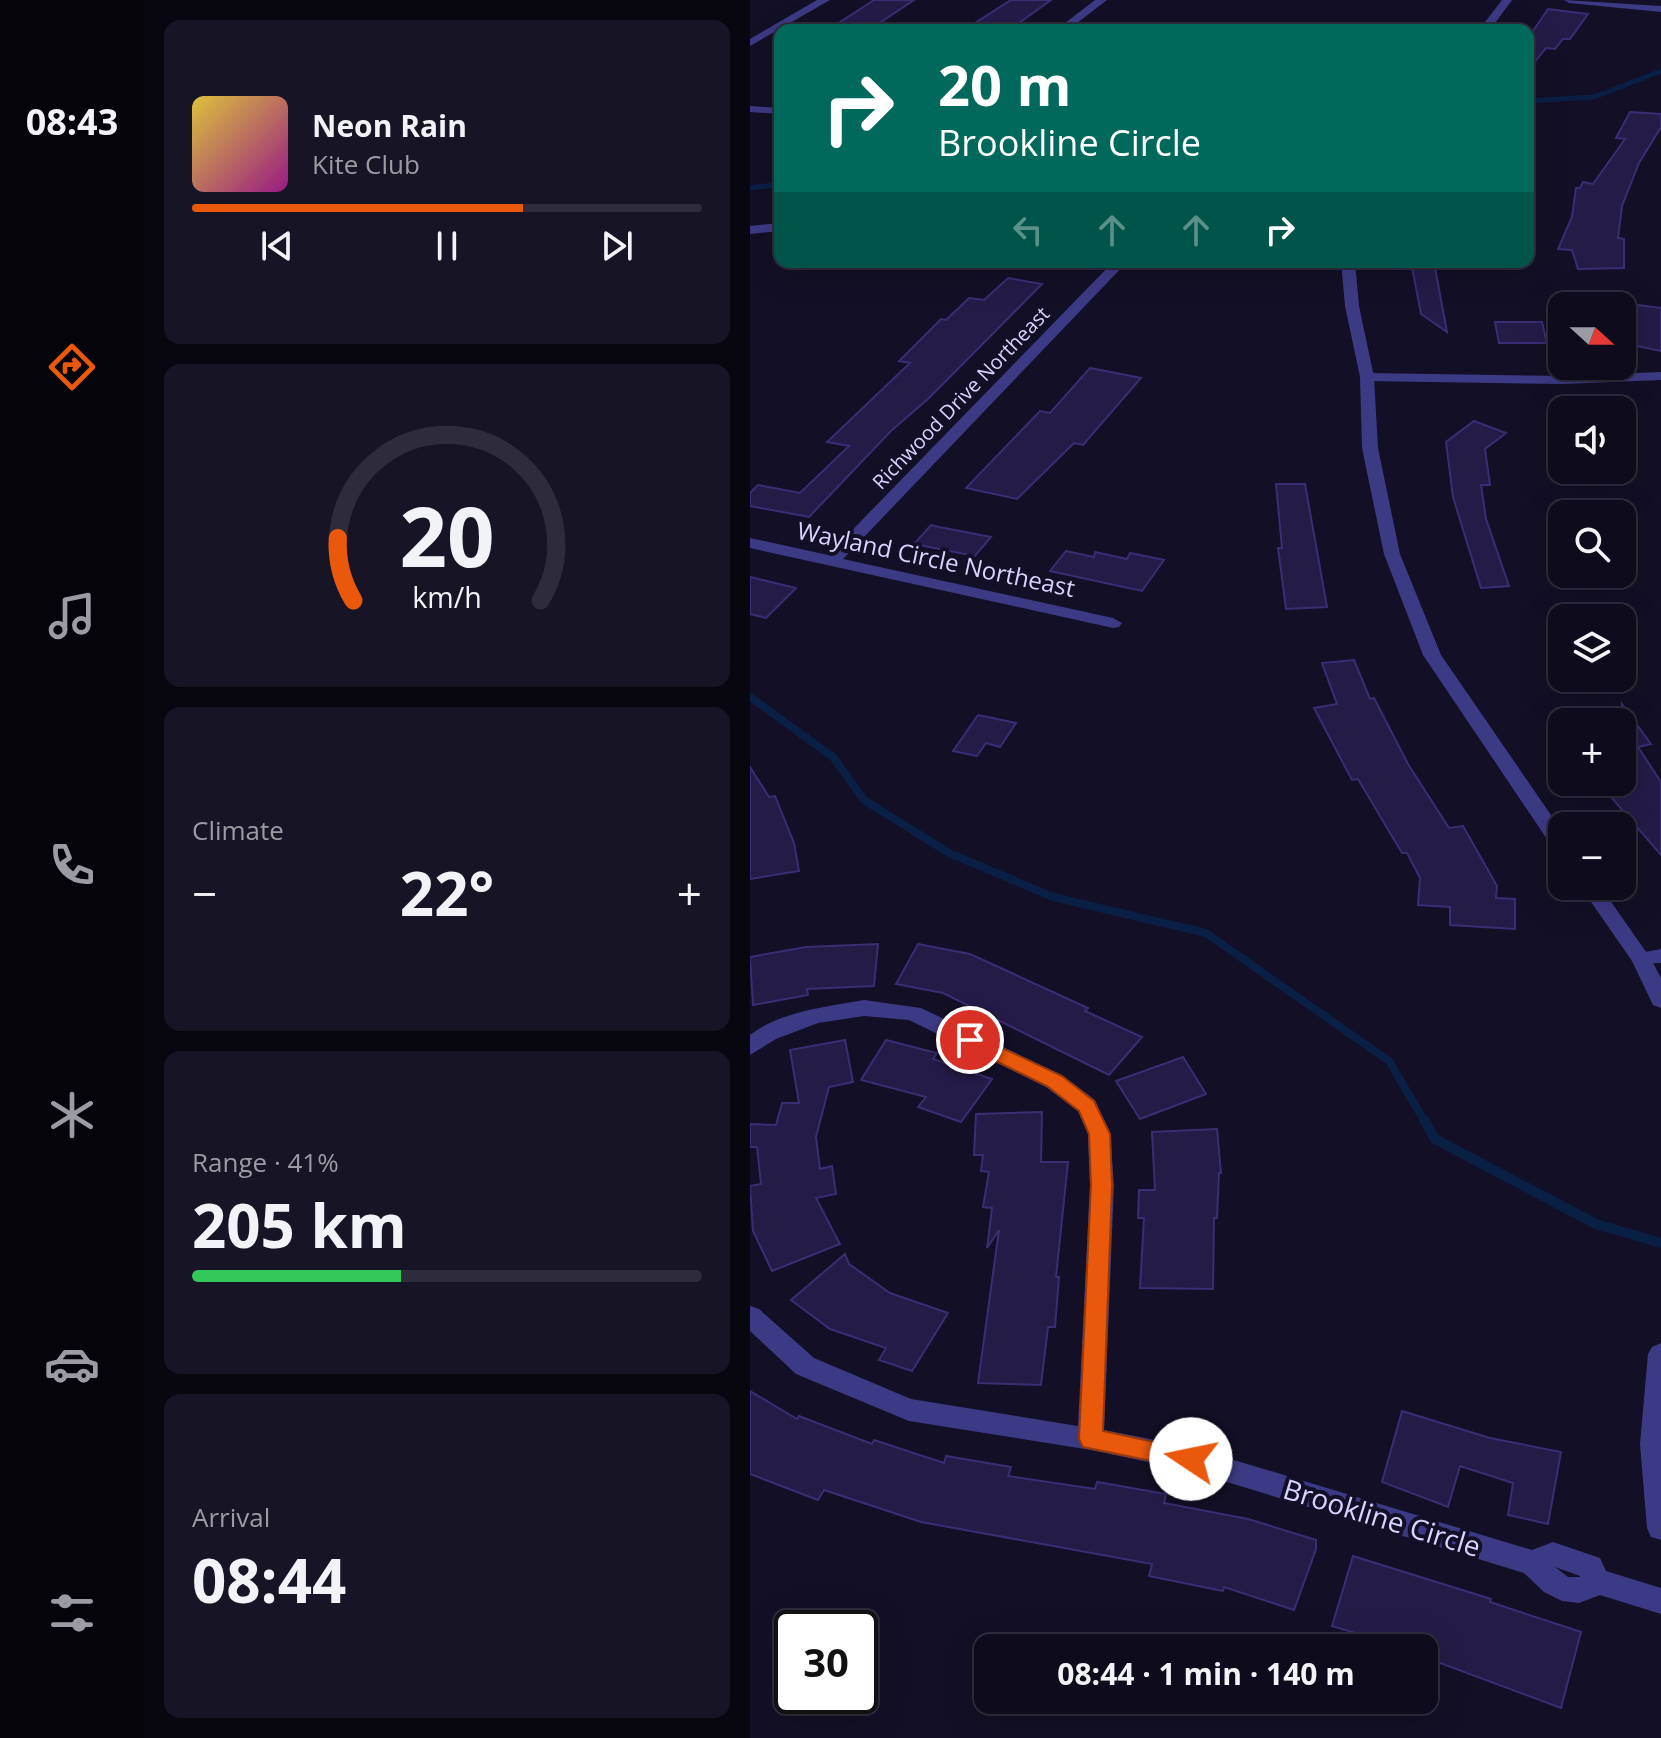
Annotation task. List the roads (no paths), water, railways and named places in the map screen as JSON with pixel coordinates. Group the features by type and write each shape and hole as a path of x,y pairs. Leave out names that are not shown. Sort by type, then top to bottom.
{"street":[{"path":"783,24 825,0"},
{"path":"1069,24 1102,0"},
{"path":"1489,24 1507,0"},
{"path":"1569,0 1661,9"},
{"path":"750,43 774,29"},
{"path":"750,109 774,111"},
{"path":"750,230 774,228"},
{"name":"Richwood Drive Northeast","path":"831,562 1114,268"},
{"path":"1349,268 1352,306 1367,377 1370,448 1392,554 1432,655 1548,825"},
{"path":"1367,377 1563,380 1661,376"},
{"name":"Wayland Circle Northeast","path":"750,543 1113,623"},
{"path":"1602,900 1651,958 1661,1000"},
{"path":"750,1047 768,1033 815,1016 864,1008 913,1013 1054,1081 1087,1106 1099,1134 1102,1185 1091,1439"},
{"name":"Brookline Circle","path":"750,1316 805,1366 909,1410 1091,1439 1191,1459 1533,1563 1547,1582 1580,1591 1587,1590 1596,1581 1661,1601"},
{"path":"1661,1354 1653,1444 1661,1528"}],"waterway":[{"path":"1534,101 1594,97 1661,71"},
{"path":"750,188 774,185"},
{"path":"750,697 833,757 864,800 949,853 1053,897 1206,933 1389,1061 1425,1122"},
{"path":"1424,1120 1435,1139 1596,1224 1661,1243"}]}
